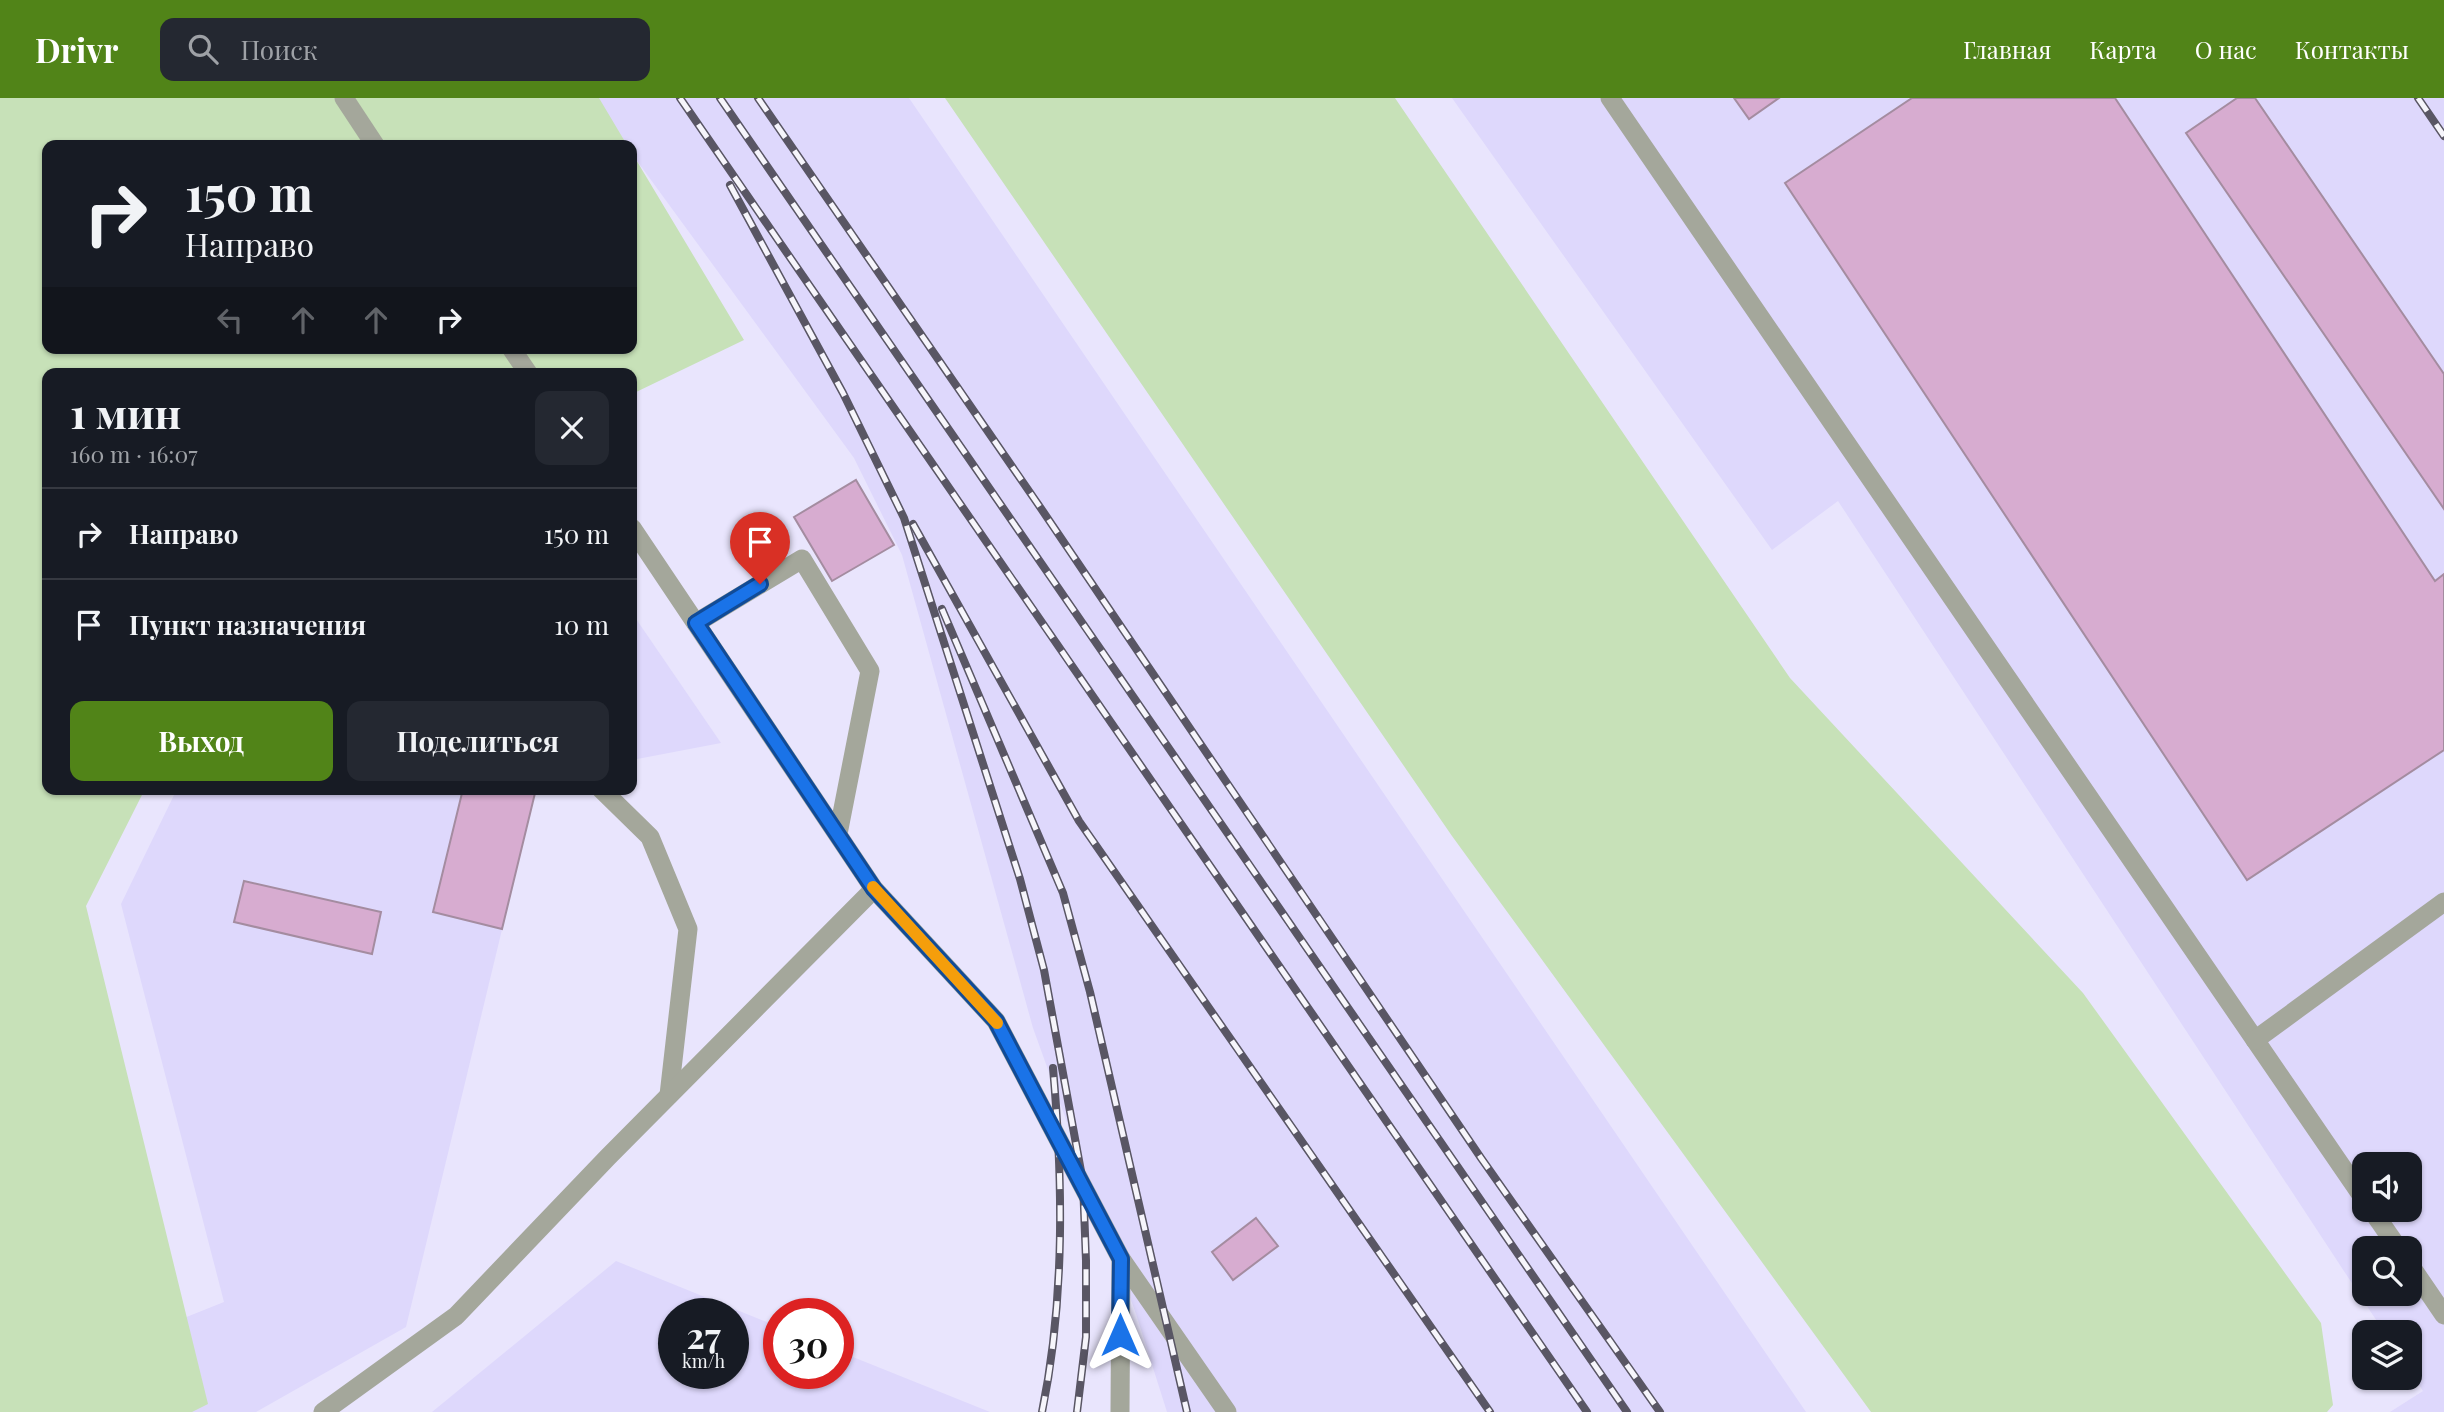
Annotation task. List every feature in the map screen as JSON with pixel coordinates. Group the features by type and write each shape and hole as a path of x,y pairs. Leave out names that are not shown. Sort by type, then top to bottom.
{"street":[{"path":"344,98 372,140"},
{"path":"1610,98 2352,1181"},
{"path":"637,535 874,889 996,1021 1121,1259 1227,1412"},
{"path":"696,623 802,559 870,671 838,834"},
{"path":"607,795 650,837 688,929 669,1095"},
{"path":"323,1412 456,1316 669,1095 874,889"},
{"path":"2255,1040 2444,902"},
{"path":"1120,1412 1121,1259"},
{"path":"2422,1283 2444,1315"}],"shaded area":[{"path":"591,98 909,98 1806,1412 1167,1412 1136,1314 1033,1028 902,555 854,458 637,161 637,140 621,140"},
{"path":"1452,98 2444,98 2444,1412 2390,1412 2423,1391 2422,1320 2376,1320 2367,1306 2422,1306 2422,1236 2352,1236 2352,1283 1838,501 1772,550"},
{"path":"637,620 721,743 637,759"},
{"path":"174,795 535,795 406,1327 256,1412 175,1412 139,1336 224,1302 121,904"},
{"path":"616,1261 707,1298 658,1298 658,1389 749,1389 749,1315 763,1321 763,1389 854,1389 854,1357 990,1412 432,1412"}],"green space":[{"path":"0,98 599,98 624,140 42,140 42,354 637,354 637,161 744,340 637,392 637,368 42,368 42,795 142,795 86,906 208,1404 192,1412 0,1412"},
{"path":"945,98 1395,98 1790,678 2083,993 2321,1323 2333,1405 2327,1412 1871,1412 1452,836"}],"building":[{"path":"1734,98 1779,98 1749,119"},
{"path":"1912,98 2115,98 2435,581 2444,574 2444,750 2247,880 1785,183"},
{"path":"2237,98 2255,98 2444,374 2444,509 2186,133"},
{"path":"856,480 894,545 832,581 794,517"},
{"path":"462,795 535,795 502,929 433,912"},
{"path":"244,881 381,912 372,954 234,922"},
{"path":"1256,1218 1278,1246 1233,1280 1212,1252"}],"railway":[{"path":"680,98 1587,1412"},
{"path":"720,98 1627,1412"},
{"path":"758,98 1040,507 1481,1158 1660,1412"},
{"path":"2418,98 2444,136"},
{"path":"730,185 843,393 904,518 1020,879 1044,970 1083,1182 1086,1337 1077,1412"},
{"path":"913,524 1079,821 1490,1412"},
{"path":"942,609 1063,893 1090,992 1187,1412"},
{"path":"1042,1412 1055,1327 1060,1240 1059,1154 1053,1068"}],"slow traffic":[{"path":"873,887 997,1023"}],"route":[{"path":"760,584 696,623 874,889 996,1021 1083,1182 1121,1259 1120,1335"}]}
